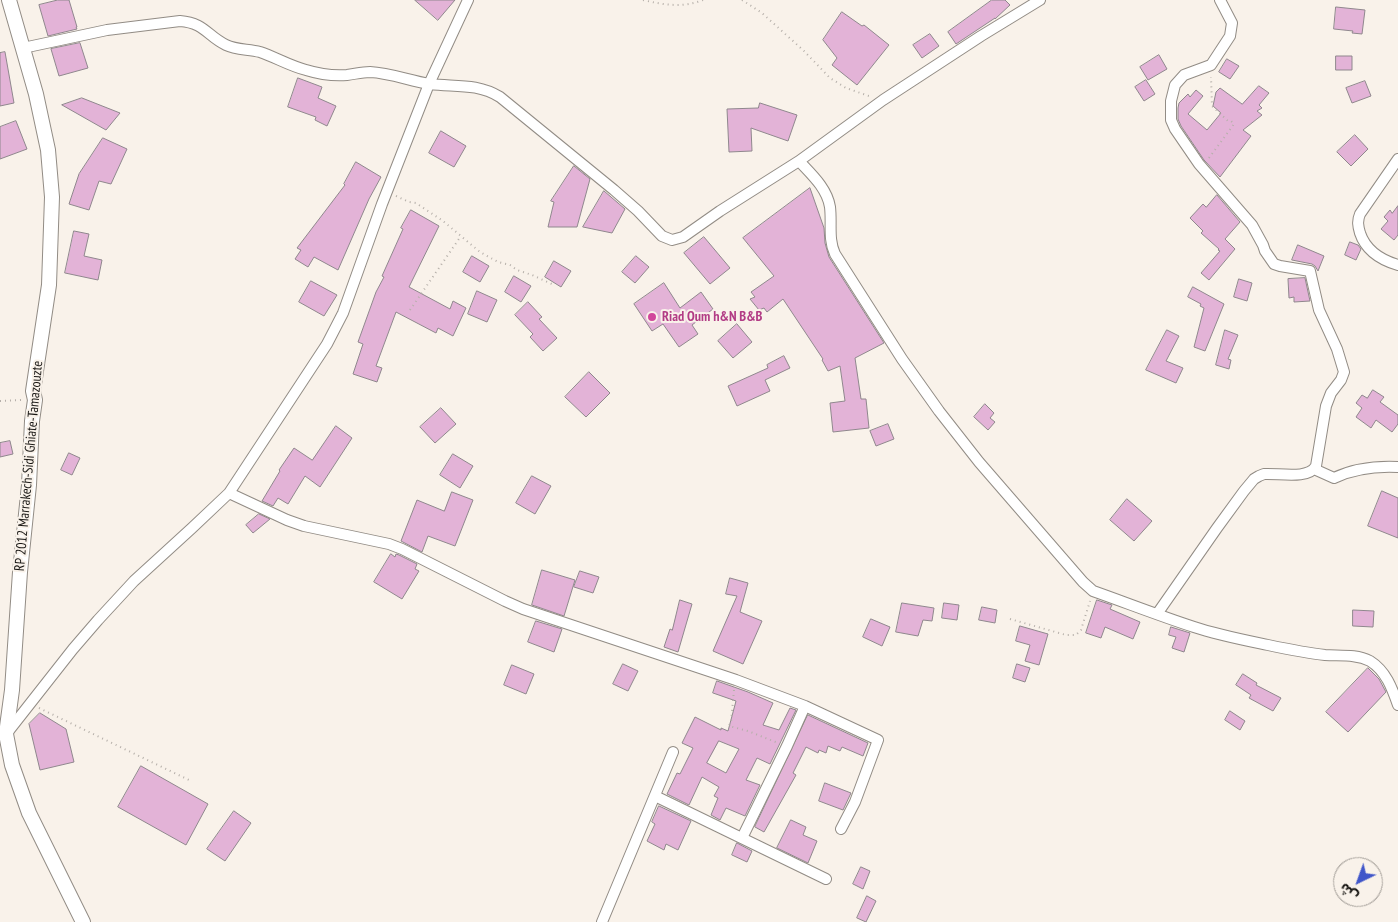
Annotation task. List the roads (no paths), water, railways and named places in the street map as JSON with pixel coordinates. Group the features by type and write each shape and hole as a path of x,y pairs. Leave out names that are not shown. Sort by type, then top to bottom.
{"street":[{"name":"RP 2012 Marrakech-Sidi Ghiate-Tamazouzte","path":"9,0 36,94 48,150 52,196 49,285 38,352 34,391 29,485 20,572 12,690 3,735 29,813 83,922"},
{"path":"3,735 79,642 134,581 229,493 336,328 349,299 387,191 429,84 468,0"},
{"path":"23,48 107,30 180,21 199,25 217,40 228,46 257,52 306,70 329,75 368,72 383,73 429,84 479,88 490,91 500,97 614,190 662,236 672,240 683,237 799,161 883,100 1040,0"},
{"path":"1157,614 1254,479 1264,474 1305,474 1314,469 1326,406 1331,393 1342,380 1344,372 1337,348 1319,310 1310,271 1274,264 1252,225 1202,168 1175,129 1171,120 1171,102 1175,85 1184,75 1211,64 1230,36 1231,19 1220,0"},
{"path":"1398,159 1360,214 1358,222 1366,247 1382,259 1398,265"},
{"path":"799,161 820,185 828,200 832,249 902,359 979,462 1072,571 1093,591 1196,627 1270,646 1365,659 1372,662 1384,673 1398,705"},
{"path":"1314,469 1334,478 1361,470 1386,466 1398,467"},
{"path":"229,493 304,526 396,547 523,609 736,680 805,706 878,740 855,802 841,829"},
{"path":"742,838 805,706"},
{"path":"602,922 674,752"},
{"path":"655,796 826,879"}],"place":[{"name":"Riad Oum h&N B&B","path":"652,317"}]}
